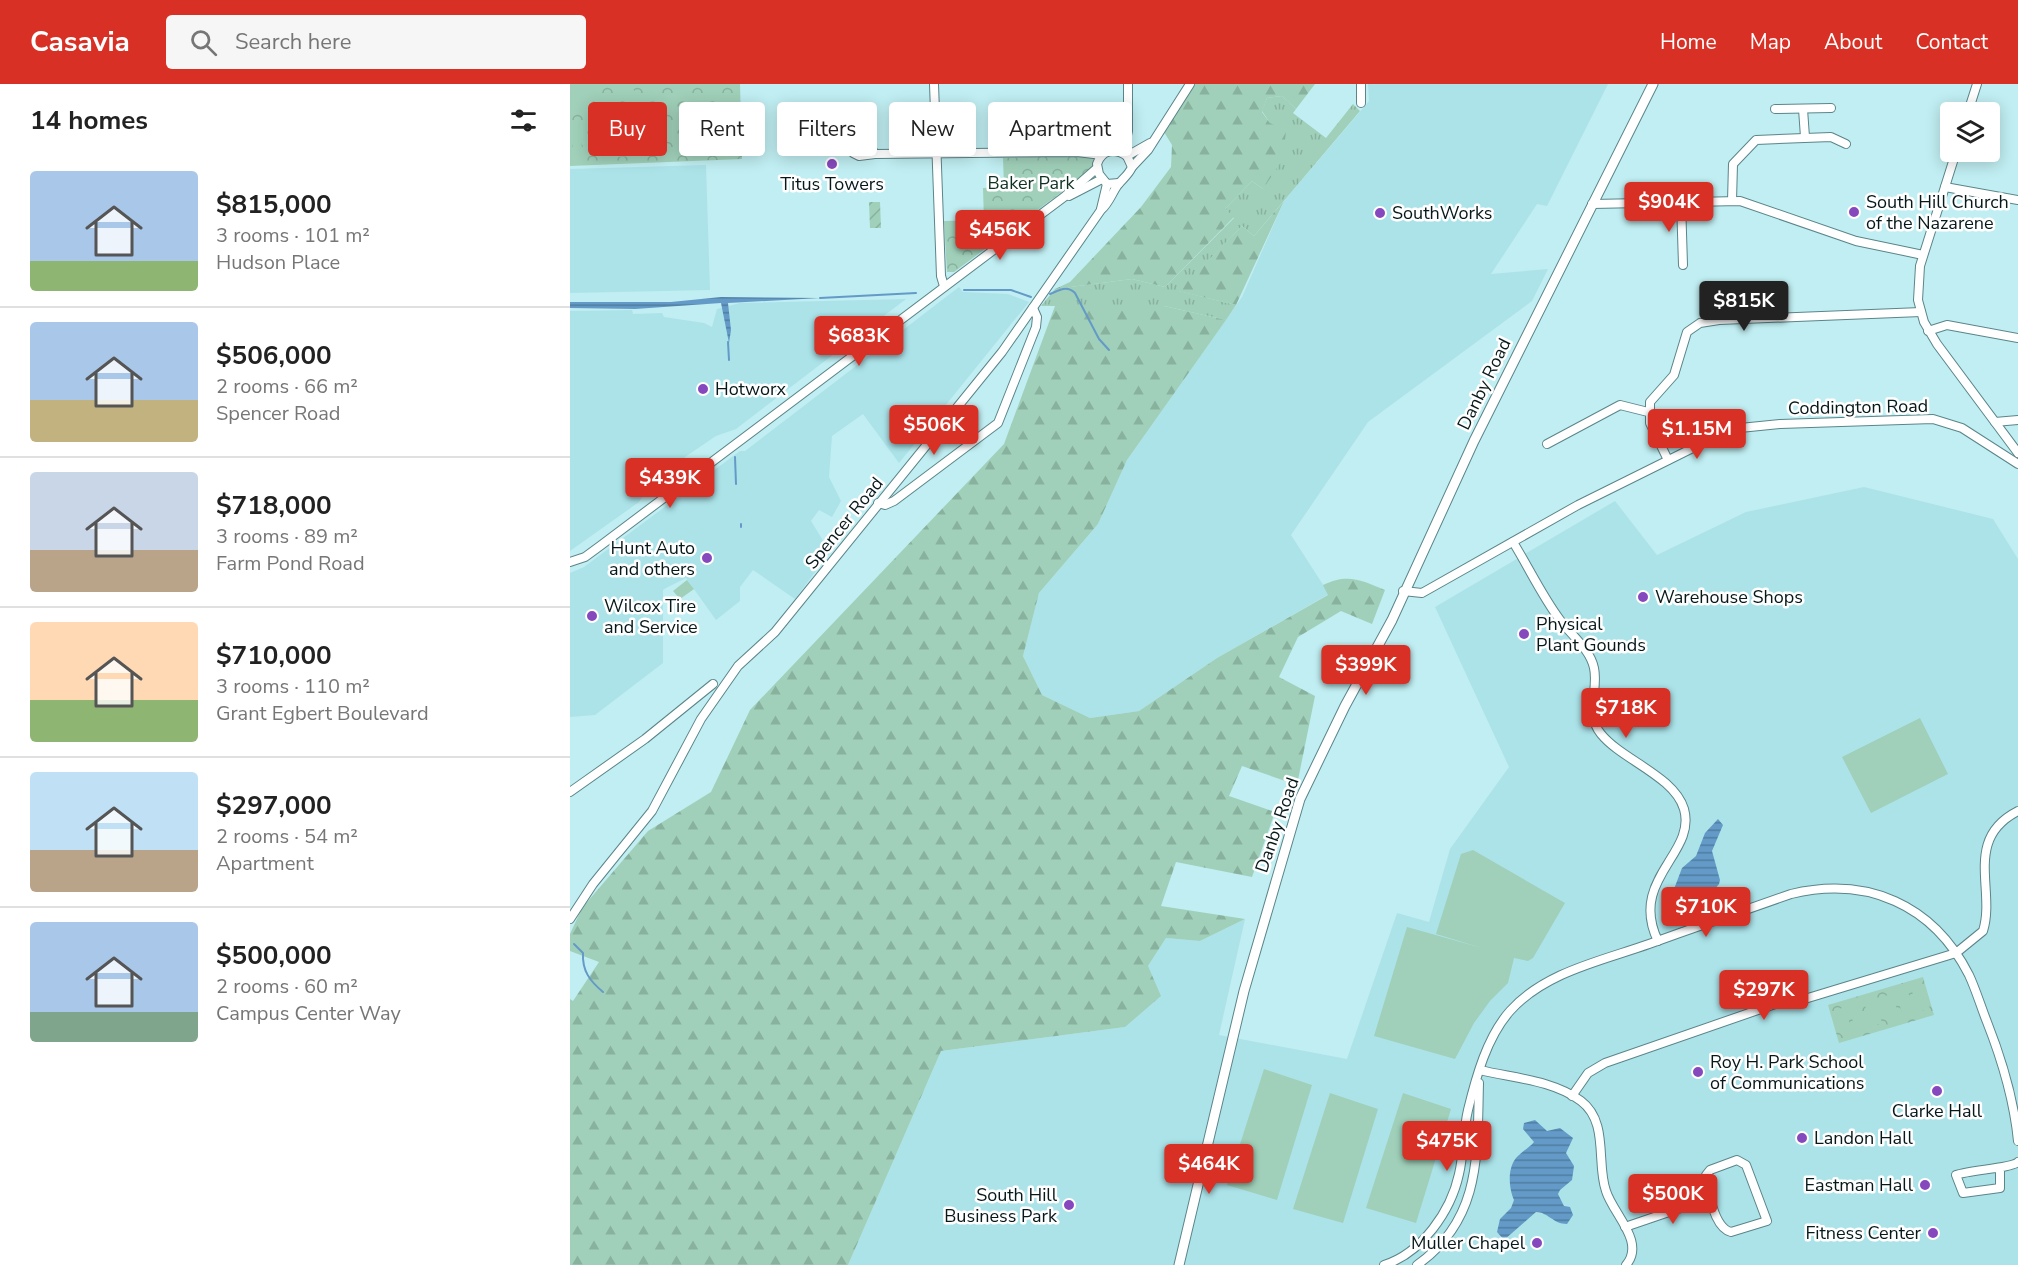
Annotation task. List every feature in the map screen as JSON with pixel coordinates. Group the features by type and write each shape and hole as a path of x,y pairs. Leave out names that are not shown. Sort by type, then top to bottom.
{"main road":[{"name":"Danby Road","path":"1179,1265 1244,991 1300,799 1345,706 1392,621 1403,591 1474,441 1653,84"}],"street":[{"path":"934,84 934,102"},
{"path":"1128,84 1128,102"},
{"path":"1064,197 1104,181 1119,183 1126,178 1190,84"},
{"path":"1361,84 1361,103"},
{"path":"1971,102 1977,84"},
{"path":"1775,109 1831,108"},
{"path":"1803,109 1805,137"},
{"path":"1732,201 1733,164 1756,140 1837,138 1846,144"},
{"path":"1132,152 1152,142"},
{"path":"935,156 941,276 944,286"},
{"path":"570,562 585,557 600,546 1064,197 1096,169 1102,156"},
{"path":"1126,156 1132,167"},
{"path":"1953,162 1923,255 1918,278 1920,312 1928,332 2018,453"},
{"path":"1096,169 1104,181"},
{"name":"Spencer Road","path":"1101,210 1104,181"},
{"name":"Spencer Road","path":"570,919 593,884 652,811 686,743 732,675 775,632 981,378 1101,210 1108,204 1119,183"},
{"path":"1945,187 2018,200"},
{"path":"1681,201 1683,265"},
{"path":"1593,204 1681,201 1747,203 1856,241 1923,255"},
{"path":"878,503 885,505 894,501 998,423 1036,327 1037,317 1033,308"},
{"path":"1668,460 1650,423 1648,412 1653,397 1674,375 1687,332 1700,323 1920,312"},
{"path":"1928,332 1941,326 1959,326 2018,338"},
{"path":"1547,444 1620,405 1648,412"},
{"name":"Coddington Road","path":"1403,591 1422,592 1578,505 1719,435 1740,428 1780,424 1933,419 1962,428 2018,464"},
{"path":"1995,422 2018,420"},
{"path":"1513,542 1560,619 1593,664 1595,681 1592,712 1599,732 1611,744 1670,788 1683,808 1684,834 1656,880 1651,894 1652,922 1658,941"},
{"path":"570,791 645,739 713,684"},
{"path":"1572,1096 1588,1073 1605,1063 1781,1002 1808,998 1956,953 1983,931 1987,911 1983,877 1984,860 1999,825 2018,810"},
{"path":"1385,1265 1400,1258 1419,1244 1434,1228 1455,1190 1467,1112 1489,1045 1502,1021 1528,995 1569,972 1791,894 1813,889 1843,887 1873,892 1901,904 1930,924 1956,953 1972,984 2005,1074 2018,1141"},
{"path":"1480,1070 1550,1086 1572,1096 1587,1108 1595,1121 1600,1138 1605,1190 1634,1248 1626,1265"},
{"path":"1417,1265 1443,1242 1470,1194 1480,1130 1480,1070"},
{"path":"1737,1160 1746,1165 1767,1221 1731,1232 1724,1231 1710,1198 1706,1175 1710,1170 1737,1160"},
{"path":"2000,1168 2000,1188 1963,1193 1956,1174 1980,1168 2012,1167 2018,1162"},
{"path":"1625,1227 1710,1198"},
{"path":"1400,1258 1406,1265"}],"shaded area":[{"name":"SouthWorks","path":"1368,84 1608,84 1547,206 1537,204 1491,274 1548,269 1532,301 1368,422 1291,535 1329,594 1217,658 1139,711 1090,718 1042,695 1023,656 1039,593 1098,524 1127,460 1242,297 1284,201 1369,101"},
{"path":"706,165 710,290 570,293 570,169"},
{"path":"959,287 963,292 1008,294 1029,302 899,463 863,414 832,436 829,477 841,501 832,517 819,510 811,521 830,552 795,599 753,570 740,587 740,601 716,620 686,578 666,588 663,590 663,663 595,715 570,717 570,573 584,567 740,451 745,451"},
{"path":"721,297 820,298 728,303 731,330 729,343 721,303 635,309 570,308 570,302 671,302"},
{"path":"906,299 736,429 716,436 685,457 669,475 649,487 639,502 570,551 570,311 632,310 633,314 662,313 664,317 704,323 712,327 717,309 740,303"},
{"path":"1864,487 1993,519 2018,559 2018,1265 848,1265 941,1051 1125,1027 1148,966 1166,938 1200,941 1245,919 1219,1035 1347,1059 1397,913 1429,922 1450,849 1509,767 1435,607 1615,501 1657,555 1746,512"},
{"path":"1718,819 1723,825 1712,851 1720,880 1719,884 1710,895 1690,905 1683,897 1679,906 1674,908 1671,897 1682,868 1696,856 1705,833"},
{"path":"1535,1120 1547,1131 1560,1128 1573,1138 1566,1153 1574,1166 1572,1180 1558,1194 1564,1206 1570,1207 1573,1215 1567,1224 1536,1212 1504,1240 1497,1232 1500,1219 1511,1208 1514,1200 1510,1185 1511,1168 1516,1158 1534,1142 1523,1129 1524,1123"}],"green space":[{"path":"570,84 740,84 740,102 679,102 679,156 742,156 742,159 570,166"},
{"path":"570,84 592,84 593,102 588,102 588,107 570,108"},
{"path":"613,84 630,84 638,97 638,102 625,102"},
{"path":"1195,84 1315,84 1296,109 1282,96 1267,98 1262,112 1270,123 1286,131 1283,159 1263,189 1252,181 1225,209 1234,217 1165,287 1132,279 1055,289 1070,282 1141,207 1171,167 1172,145 1164,132"},
{"path":"1282,96 1296,109 1293,113 1326,138 1353,104 1360,111 1254,236 1242,226 1179,291 1236,305 1226,320 1164,306 1041,306 1055,289 1132,279 1165,287 1234,218 1225,209 1252,181 1263,189 1270,123 1262,111 1267,98"},
{"path":"581,124 582,153 573,153 572,125"},
{"path":"598,156 633,156 599,158"},
{"name":"Baker Park","path":"1096,157 1090,171 954,272 947,272 944,221 984,220 983,188 1004,187 1003,158"},
{"path":"1284,201 1236,305 1178,291 1242,226 1254,236"},
{"path":"869,202 880,202 881,228 870,228"},
{"path":"1055,306 1164,306 1226,320 1127,460 1098,524 1039,593 1023,656 1042,695 1090,718 1139,711 1217,658 1328,595 1323,585 1340,579 1354,579 1385,590 1372,624 1341,611 1298,637 1279,677 1315,696 1297,785 1242,766 1229,796 1275,812 1252,877 1176,862 1161,906 1245,919 1200,941 1166,938 1148,966 1161,996 1125,1027 941,1051 848,1265 570,1265 570,999 573,1001 599,962 570,951 570,934 582,908 648,831 711,792 750,710 1004,444"},
{"path":"687,580 694,589 680,599 673,591"},
{"path":"1920,718 1948,774 1871,813 1842,757"},
{"path":"1473,850 1565,903 1533,958 1528,961 1514,958 1508,983 1490,1001 1474,1023 1455,1059 1374,1036 1407,927 1482,948 1436,934 1461,854"},
{"path":"1923,977 1934,1015 1839,1043 1828,1005"},
{"path":"1922,984 1930,1009 1918,1012 1911,988"},
{"path":"1907,989 1915,1014 1903,1017 1896,992"},
{"path":"1892,994 1900,1018 1888,1021 1881,997"},
{"path":"1875,999 1882,1023 1871,1026 1864,1002"},
{"path":"1860,1003 1867,1028 1856,1031 1848,1006"},
{"path":"1845,1007 1852,1032 1841,1035 1833,1011"},
{"path":"1264,1069 1312,1085 1277,1200 1227,1185"},
{"path":"1330,1093 1378,1109 1343,1223 1293,1209"},
{"path":"1403,1093 1451,1109 1416,1223 1366,1208"}],"waterway":[{"path":"1050,294 1066,289 1075,293 1099,339 1109,350"},
{"path":"964,290 1011,290 1031,297"},
{"path":"820,298 916,293"},
{"path":"728,342 729,360"},
{"path":"735,457 736,484"},
{"path":"574,944 583,953 588,975 603,992"}],"place":[{"name":"Titus Towers","path":"832,164"},
{"name":"South Hill Church of the Nazarene","path":"1854,212"},
{"name":"SouthWorks","path":"1380,213"},
{"name":"Hotworx","path":"703,389"},
{"name":"Hunt Auto and others","path":"707,558"},
{"name":"Warehouse Shops","path":"1643,597"},
{"name":"Wilcox Tire and Service","path":"592,616"},
{"name":"Physical Plant Gounds","path":"1524,634"},
{"name":"Roy H. Park School of Communications","path":"1698,1072"},
{"name":"Clarke Hall","path":"1937,1091"},
{"name":"Landon Hall","path":"1802,1138"},
{"name":"Eastman Hall","path":"1925,1185"},
{"name":"South Hill Business Park","path":"1069,1205"},
{"name":"Fitness Center","path":"1933,1233"},
{"name":"Muller Chapel","path":"1537,1243"}]}
